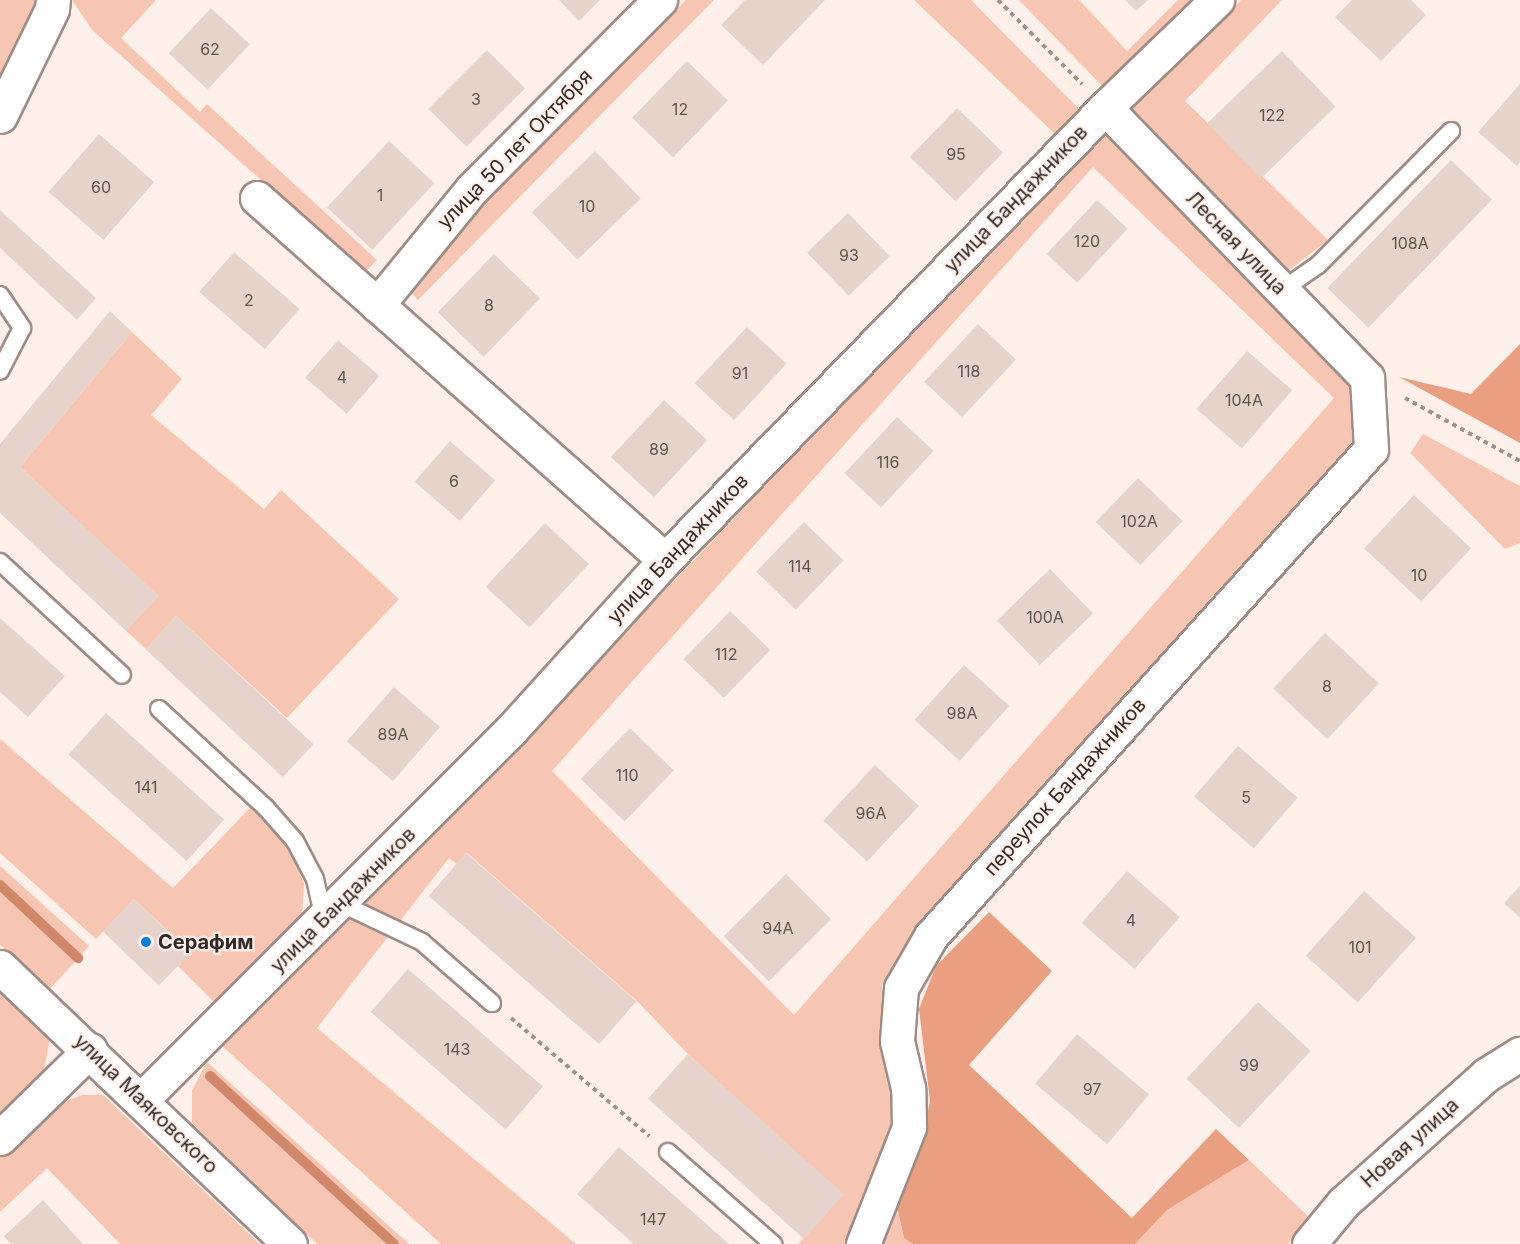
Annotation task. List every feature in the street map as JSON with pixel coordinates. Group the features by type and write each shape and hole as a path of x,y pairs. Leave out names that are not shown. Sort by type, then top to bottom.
{"street":[{"path":"0,116 52,9 53,0"},
{"name":"улица 50 лет Октября","path":"377,305 472,189 660,0"},
{"name":"улица Бандажников","path":"142,1099 511,730 665,560 1106,108 1217,0"},
{"name":"Лесная улица","path":"1106,108 1367,378"},
{"path":"257,198 665,560"},
{"name":"переулок Бандажников","path":"863,1244 909,1127 908,1088 897,1041 901,988 926,945 1371,449 1367,378"},
{"name":"улица Маяковского","path":"0,967 142,1099 290,1244"},
{"path":"0,1138 90,1050"},
{"name":"Новая улица","path":"1309,1244 1361,1187 1486,1075 1520,1054"}],"lane":[{"path":"1282,290 1318,265 1451,131"},
{"path":"0,295 22,328 0,371"},
{"path":"0,562 122,675"},
{"path":"159,709 266,808 295,841 332,911 422,942 492,1003"},
{"path":"668,1152 773,1244"}],"path":[{"path":"998,0 1106,108"},
{"path":"1367,378 1520,461"},
{"path":"492,1003 668,1152"}],"shaded area":[{"path":"0,0 41,0 0,89"},
{"path":"72,0 156,0 121,38 200,112 207,104 377,260 365,272 92,30"},
{"path":"686,0 714,0 418,300 405,286 482,199"},
{"path":"914,0 971,0 1079,109 1055,134"},
{"path":"1019,0 1079,0 1127,51 1178,0 1198,0 1103,87"},
{"path":"1241,0 1282,0 1185,101 1328,240 1288,271 1132,109"},
{"path":"1103,132 1355,388 1359,443 915,929 882,985 881,1042 898,1118 845,1244 798,1244 842,1195 688,1054 637,1001 467,853 457,864 449,858 317,1028 576,1244 441,1244 221,1045 373,896","holes":["1093,167 1334,398 794,1015 552,771"]},
{"path":"132,332 182,379 151,415 264,509 281,490 399,599 287,718 176,616 146,649 126,631 158,596 20,467"},
{"path":"1520,344 1520,443 1399,377 1471,394"},
{"path":"1423,434 1520,486 1520,543 1505,549 1410,453"},
{"path":"0,739 173,888 252,806 288,847 304,883 302,919 215,1003 178,966 190,952 134,899 96,939 0,853"},
{"path":"0,866 89,946 49,990 0,945"},
{"path":"989,912 1052,971 969,1065 1132,1218 1216,1129 1249,1160 1167,1210 1135,1244 913,1244 904,1238 896,1202 922,1140 930,1101 919,1009 936,966"},
{"path":"0,992 50,1038 44,1070 0,1113"},
{"path":"207,1062 409,1244 317,1244 192,1123 192,1090"},
{"path":"82,1095 103,1095 260,1244 120,1244 47,1168 0,1212 0,1152 61,1103"},
{"path":"1249,1160 1310,1218 1288,1244 1135,1244 1167,1210"},
{"path":"896,1202 904,1238 913,1244 882,1244"}],"building":[{"path":"559,0 600,0 579,21"},
{"path":"745,0 825,0 763,65 721,25"},
{"path":"1125,0 1148,0 1136,11"},
{"path":"1352,0 1411,0 1426,15 1381,61 1335,17"},
{"path":"211,8 250,44 207,89 169,53"},
{"path":"487,50 525,88 466,147 428,109"},
{"path":"1282,51 1335,106 1261,179 1207,123"},
{"path":"687,61 728,101 673,157 632,118"},
{"path":"1520,84 1520,162 1517,166 1478,132"},
{"path":"957,108 1003,152 956,201 910,157"},
{"path":"99,134 154,182 104,240 48,192"},
{"path":"389,141 434,183 372,250 327,208"},
{"path":"595,151 641,198 578,260 532,212"},
{"path":"1451,160 1492,200 1368,328 1327,288"},
{"path":"1097,200 1128,229 1077,283 1047,254"},
{"path":"0,210 96,298 77,320 0,248"},
{"path":"848,213 890,256 849,296 807,253"},
{"path":"234,252 300,309 265,349 199,292"},
{"path":"494,254 540,298 484,357 438,312"},
{"path":"110,311 132,332 20,467 159,596 126,631 0,513 0,444"},
{"path":"978,324 1016,359 962,417 924,382"},
{"path":"747,327 786,364 734,420 694,383"},
{"path":"338,340 380,376 347,414 305,378"},
{"path":"1247,351 1292,390 1242,448 1196,409"},
{"path":"664,400 707,440 654,497 611,457"},
{"path":"897,417 934,451 881,507 844,473"},
{"path":"450,441 495,480 460,521 415,482"},
{"path":"1138,478 1183,521 1140,565 1096,522"},
{"path":"1414,495 1471,548 1421,602 1364,548"},
{"path":"804,522 844,560 796,610 756,572"},
{"path":"545,523 589,564 530,628 486,587"},
{"path":"1050,569 1093,614 1040,665 997,620"},
{"path":"730,611 770,650 724,698 683,659"},
{"path":"176,616 313,744 283,777 145,649"},
{"path":"0,618 65,676 28,717 0,692"},
{"path":"1325,633 1379,683 1327,739 1273,689"},
{"path":"964,665 1009,706 960,761 914,720"},
{"path":"394,687 440,727 393,781 347,741"},
{"path":"106,713 224,819 187,861 69,755"},
{"path":"630,728 674,770 625,821 581,779"},
{"path":"1238,746 1298,798 1254,848 1194,797"},
{"path":"875,765 919,806 867,862 823,821"},
{"path":"466,853 637,1001 599,1044 429,896"},
{"path":"1127,871 1180,917 1135,969 1082,923"},
{"path":"786,874 831,919 769,981 724,936"},
{"path":"1520,886 1520,918 1504,903"},
{"path":"1364,891 1416,938 1358,1002 1306,956"},
{"name":"Серафим","path":"134,899 190,953 159,986 103,931"},
{"path":"408,969 543,1086 506,1129 371,1012"},
{"path":"1258,1002 1311,1051 1239,1128 1186,1079"},
{"path":"1077,1034 1149,1094 1107,1144 1035,1084"},
{"path":"688,1054 844,1195 804,1239 648,1099"},
{"path":"619,1147 729,1244 634,1244 577,1194"},
{"path":"43,1200 83,1244 11,1244 4,1236"}],"waterway":[{"path":"0,885 78,958"},
{"path":"210,1076 394,1244"}],"place":[{"name":"Серафим","path":"146,942"}]}
